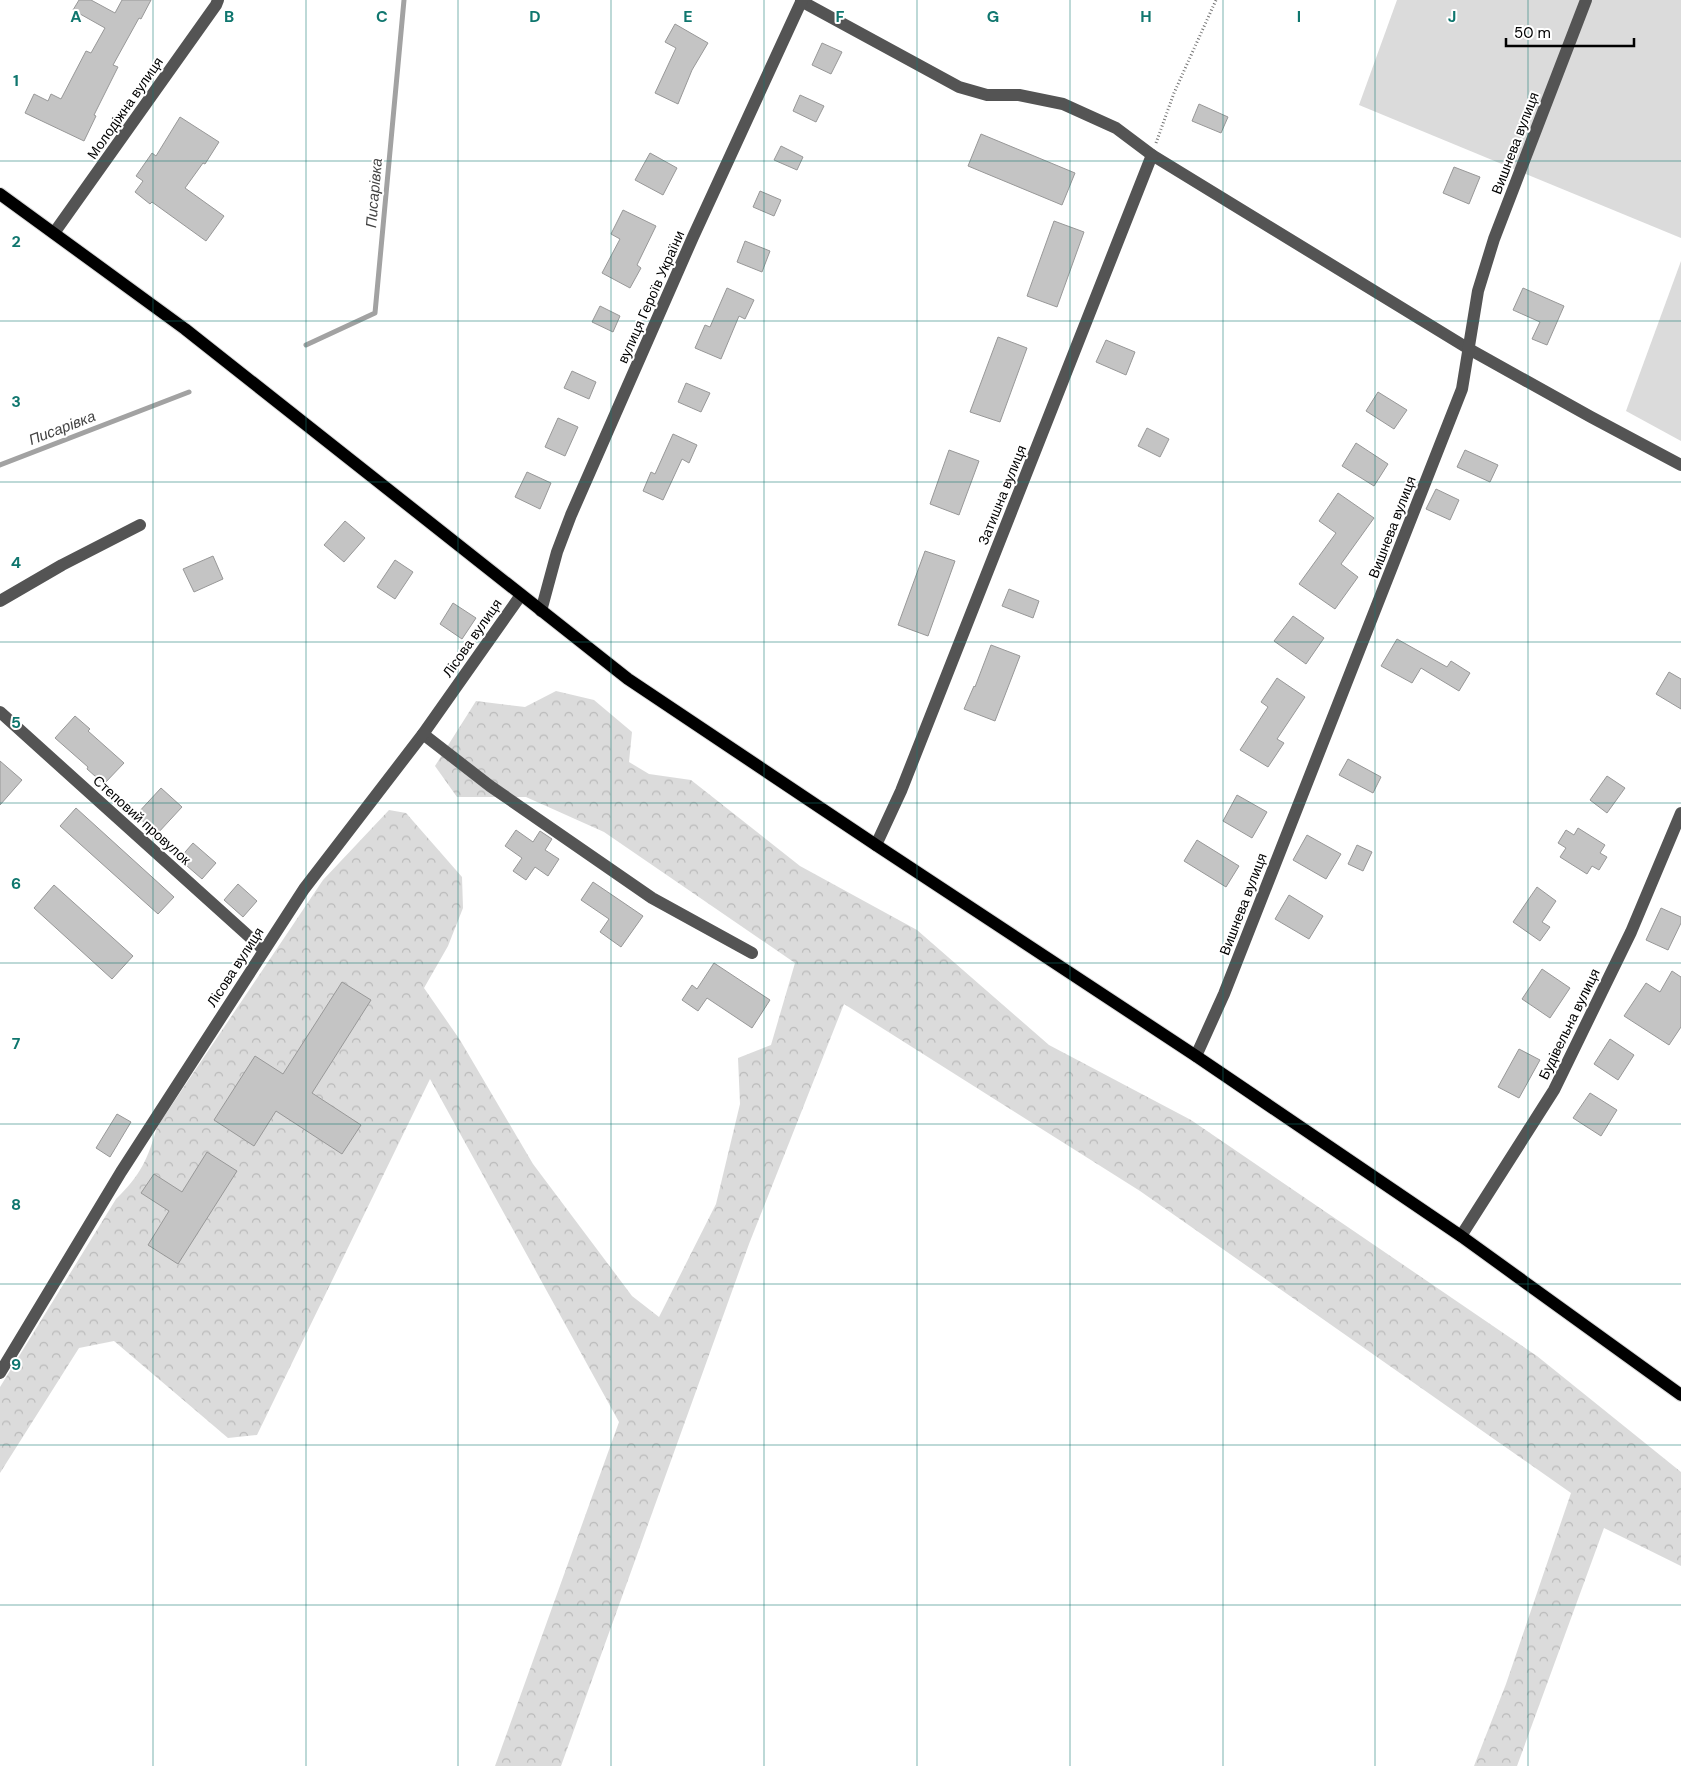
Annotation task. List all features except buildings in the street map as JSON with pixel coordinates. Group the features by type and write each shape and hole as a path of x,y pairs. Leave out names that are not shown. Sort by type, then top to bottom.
{"main road":[{"path":"0,194 185,329 628,679 1196,1056 1461,1236 1681,1395"}],"street":[{"path":"802,0 959,87 987,95 1019,94 1063,104 1116,128 1152,155 1469,349 1591,417 1681,464"},
{"name":"вулиця Героїв України","path":"542,611 557,552 571,516 693,237 802,0"},
{"name":"Вишнева вулиця","path":"1196,1056 1224,994 1462,389 1478,291 1494,239 1586,0"},
{"name":"Молодіжна вулиця","path":"54,233 214,2"},
{"name":"Затишна вулиця","path":"876,845 905,782 1152,155"},
{"path":"0,601 62,565 140,525"},
{"name":"Лісова вулиця","path":"0,1373 121,1172 304,889 423,734 521,595"},
{"name":"Степовий провулок","path":"0,712 264,950"},
{"path":"423,734 490,786 652,898 752,953"},
{"name":"Будівельна вулиця","path":"1461,1236 1554,1090 1631,932 1681,813"}],"path":[{"path":"1152,155 1174,93 1216,0"}],"green space":[{"path":"1397,0 1681,0 1681,238 1359,105"},
{"path":"1681,261 1681,441 1626,411"},
{"path":"556,691 594,700 632,732 629,762 649,774 691,780 800,866 917,930 1049,1045 1191,1120 1537,1356 1681,1472 1681,1566 1604,1528 1517,1766 1474,1766 1506,1684 1571,1493 1140,1191 844,1004 749,1244 561,1766 495,1766 619,1422 430,1079 257,1435 228,1438 114,1341 79,1348 0,1473 0,1387 116,1199 137,1175 150,1149 157,1127 323,880 389,810 406,813 462,877 463,908 448,946 424,988 460,1040 533,1164 632,1296 659,1317 716,1204 740,1104 738,1058 771,1045 795,963 604,832 526,797 457,797 435,766 476,701 525,707"}],"waterway":[{"name":"Писарівка","path":"306,345 375,313 404,0"},
{"name":"Писарівка","path":"0,465 189,392"}]}
